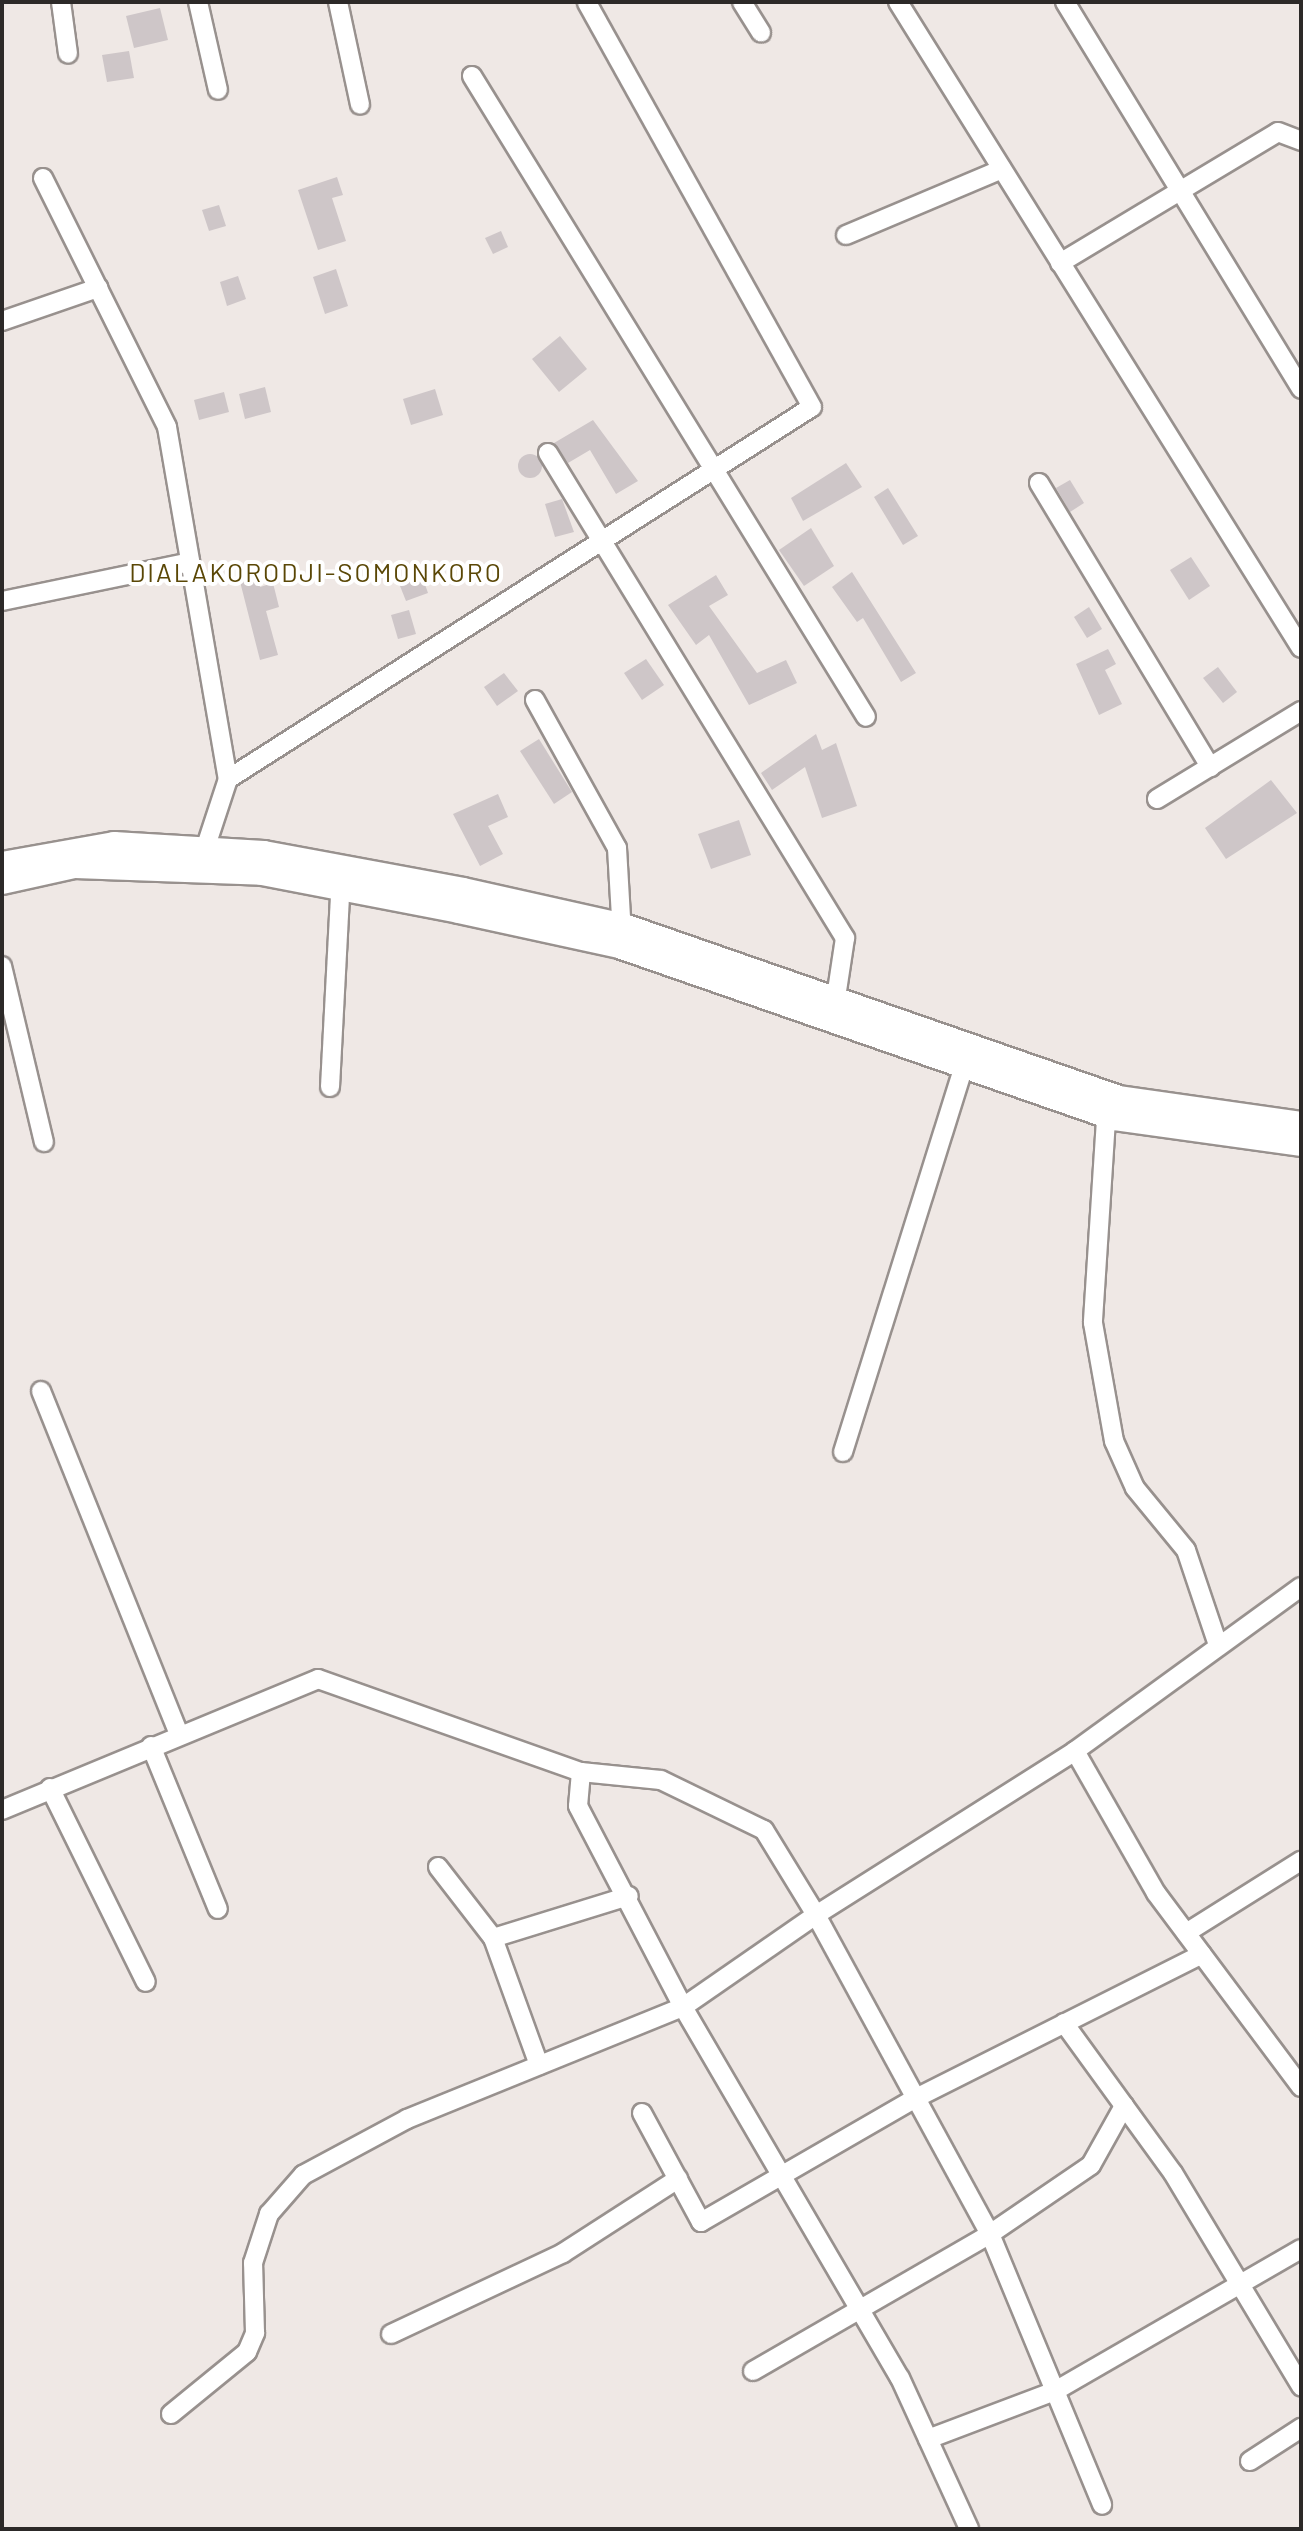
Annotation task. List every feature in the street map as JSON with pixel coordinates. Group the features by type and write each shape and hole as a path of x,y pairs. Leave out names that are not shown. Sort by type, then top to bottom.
{"main road":[{"path":"2,864 70,847 202,860 341,878 622,936 1107,1105 1301,1144"},
{"path":"2,882 75,866 202,860"},
{"path":"1107,1105 1301,1124"}],"street":[{"path":"61,2 68,54"},
{"path":"198,2 218,90"},
{"path":"338,2 360,105"},
{"path":"228,779 812,407 587,2"},
{"path":"742,2 761,32"},
{"path":"898,2 1301,648"},
{"path":"1065,2 1301,389"},
{"path":"472,76 866,717"},
{"path":"1060,263 1278,132 1301,141"},
{"path":"846,235 1002,169"},
{"path":"43,178 167,427 228,779 202,860"},
{"path":"2,321 98,288"},
{"path":"548,453 845,938 835,1009"},
{"path":"1039,483 1210,767"},
{"path":"2,601 190,562"},
{"path":"535,700 617,848 622,936"},
{"path":"1157,799 1301,711"},
{"path":"330,1087 341,878"},
{"path":"2,966 44,1142"},
{"path":"843,1452 967,1056"},
{"path":"1107,1105 1093,1323 1114,1441 1135,1488 1186,1550 1217,1642"},
{"path":"41,1391 179,1735"},
{"path":"171,2414 247,2352 255,2333 253,2263 269,2214 303,2175 407,2119 683,2007 816,1915 1075,1751 1217,1642 1301,1587"},
{"path":"2,1810 318,1679 581,1772 661,1780 764,1830 816,1915 990,2234 1102,2505"},
{"path":"151,1746 218,1909"},
{"path":"1075,1751 1186,1933 1301,2087"},
{"path":"581,1772 578,1806 629,1896 683,2007 860,2310 928,2439 969,2529"},
{"path":"50,1788 146,1982"},
{"path":"1186,1933 1301,1861"},
{"path":"438,1867 493,1938 539,2065"},
{"path":"493,1938 629,1896"},
{"path":"642,2113 701,2222 916,2098 1202,1954"},
{"path":"1064,2023 1124,2106 1240,2284 1301,2386"},
{"path":"753,2371 990,2234 1091,2165 1124,2106"},
{"path":"391,2334 563,2253 678,2179"},
{"path":"928,2439 1055,2391 1301,2249"},
{"path":"1250,2461 1301,2428"}],"building":[{"path":"160,8 168,40 134,48 126,16"},
{"path":"129,51 134,78 107,82 102,55"},
{"path":"337,177 343,195 332,198 346,241 318,250 298,190"},
{"path":"219,205 226,226 209,231 202,210"},
{"path":"501,231 508,247 493,254 485,238"},
{"path":"336,269 348,306 325,314 313,277"},
{"path":"238,276 246,299 227,306 220,282"},
{"path":"560,336 587,369 559,392 532,359"},
{"path":"265,387 271,412 245,419 239,394"},
{"path":"435,389 443,415 411,425 403,399"},
{"path":"224,392 229,412 199,420 194,400"},
{"path":"593,420 638,481 616,494 590,450 568,463 554,443"},
{"path":"530,454 538,458 542,466 538,474 530,478 522,474 518,466 522,458"},
{"path":"846,463 862,487 803,521 791,498"},
{"path":"1070,480 1084,503 1070,512 1056,488"},
{"path":"888,488 918,536 903,545 874,497"},
{"path":"562,499 574,532 555,537 545,504"},
{"path":"811,528 834,566 804,586 779,550"},
{"path":"1191,557 1210,586 1189,600 1170,570"},
{"path":"253,562 260,587 273,583 279,607 266,611 278,655 260,660 236,566"},
{"path":"852,572 916,673 901,682 863,618 857,622 832,587"},
{"path":"421,573 428,593 406,601 398,581"},
{"path":"716,575 728,595 709,606 757,673 786,660 797,683 749,705 709,635 696,645 668,605"},
{"path":"1089,607 1102,629 1087,638 1074,617"},
{"path":"409,610 416,634 398,639 391,615"},
{"path":"1108,649 1116,664 1105,670 1122,704 1099,715 1076,664"},
{"path":"646,659 664,685 642,700 624,673"},
{"path":"1218,667 1237,692 1223,703 1203,678"},
{"path":"504,673 518,691 497,706 484,687"},
{"path":"816,734 822,750 836,743 857,806 822,818 805,767 772,790 761,773"},
{"path":"539,739 572,792 554,804 520,751"},
{"path":"1271,780 1297,813 1226,859 1205,828"},
{"path":"498,794 508,817 488,826 503,854 480,866 453,814"},
{"path":"739,820 751,855 711,869 698,834"}],"district":[{"name":"DIALAKORODJI-SOMONKORO","path":"316,572"}]}
